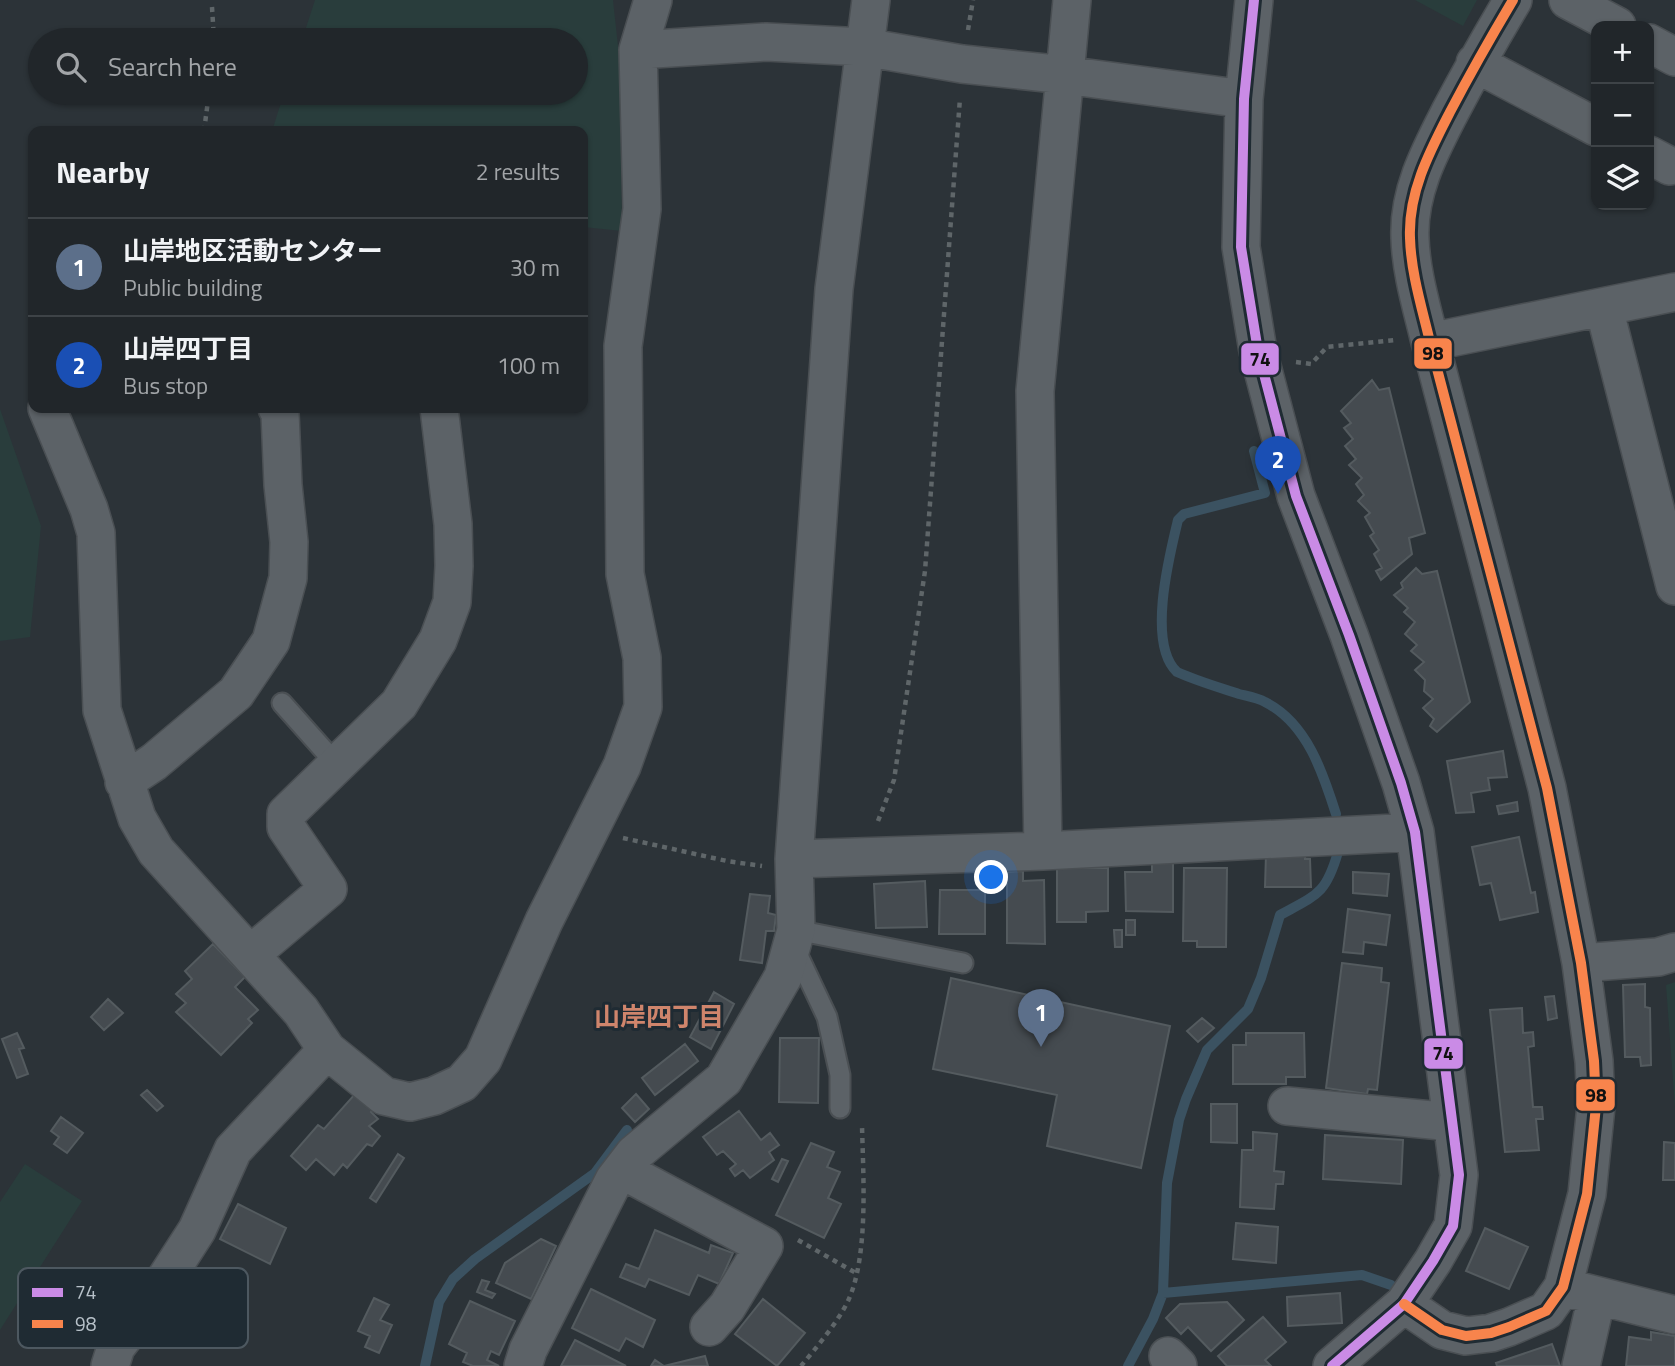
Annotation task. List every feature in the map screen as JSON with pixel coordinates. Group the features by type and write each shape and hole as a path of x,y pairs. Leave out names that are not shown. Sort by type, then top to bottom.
{"street":[{"path":"49,413 89,509 96,533 102,710 137,818 156,851 301,1011 327,1050 384,1096 410,1102 434,1096 462,1083 483,1059 544,921 622,766 643,707 642,657 625,574 622,346 642,209 638,50 629,0"},
{"path":"638,50 653,0"},
{"path":"523,1366 622,1170 634,1154 724,1079 783,976 794,937 782,863 834,289 871,0"},
{"path":"1043,851 1035,391 1072,0"},
{"path":"1254,0 1244,99 1241,247 1260,358 1296,496 1349,635 1416,832 1459,1175 1454,1226 1433,1261 1404,1304 1332,1366"},
{"path":"1513,0 1475,63 1423,165 1415,194 1409,236 1418,341 1547,788 1581,963 1594,1061 1596,1106 1580,1291 1581,1366"},
{"path":"1568,0 1608,21"},
{"path":"638,50 766,42 864,47 962,64 1244,99"},
{"path":"1654,46 1675,57"},
{"path":"1475,63 1591,124"},
{"path":"1418,341 1604,308 1675,292"},
{"path":"1604,308 1675,586"},
{"path":"124,782 154,762 236,693 271,641 288,578 289,542 279,413"},
{"path":"251,954 328,889 286,827 286,814 400,704 438,640 452,602 453,524 440,413"},
{"path":"782,863 1416,832"},
{"path":"1581,963 1658,957 1675,952"},
{"path":"173,1268 197,1230 233,1150 327,1050"},
{"path":"1287,1106 1452,1122"},
{"path":"622,1170 764,1246 727,1307 709,1327"},
{"path":"1404,1304 1442,1330 1466,1336 1491,1333 1525,1321 1580,1291 1675,1315"},
{"path":"110,1366 116,1348"}],"lane":[{"path":"282,703 338,766"},
{"path":"794,937 963,962"},
{"path":"794,937 827,1017 840,1075 840,1108"}],"path":[{"path":"864,857 894,780 925,571 962,64 973,0"},
{"path":"212,7 213,28"},
{"path":"205,126 207,105"},
{"path":"1260,358 1311,364 1327,347 1418,341"},
{"path":"619,837 727,861 782,863"},
{"path":"801,1366 848,1301 856,1273 862,1227 862,1113"},
{"path":"764,1246 785,1232 856,1273"}],"green space":[{"path":"315,0 613,0 620,65 622,231 588,228 588,126 274,126 280,105 588,105 588,28 306,28"},
{"path":"1415,0 1477,0 1463,26"},
{"path":"0,409 41,526 30,637 0,641"},
{"path":"1675,982 1675,1108 1666,985"},
{"path":"25,1164 82,1201 39,1268 18,1268 18,1302 0,1330 0,1202"}],"building":[{"path":"1372,380 1379,390 1389,388 1425,533 1409,538 1412,554 1381,580 1376,571 1382,568 1374,554 1379,550 1370,536 1374,533 1365,517 1370,513 1358,501 1364,495 1356,484 1362,478 1349,465 1356,459 1345,446 1353,439 1344,428 1351,423 1341,411"},
{"path":"1416,568 1422,574 1437,571 1470,702 1437,732 1430,726 1434,719 1423,708 1433,699 1424,691 1425,680 1415,670 1424,662 1411,651 1417,645 1405,634 1415,622 1404,612 1408,608 1394,595 1403,588 1401,583"},
{"path":"1503,751 1507,777 1488,778 1490,790 1471,793 1474,812 1456,813 1447,761"},
{"path":"1517,802 1518,811 1499,814 1497,806"},
{"path":"1519,837 1531,893 1535,892 1538,912 1500,920 1491,883 1480,885 1472,847"},
{"path":"1305,853 1305,859 1310,859 1311,887 1265,887 1266,854"},
{"path":"1152,861 1173,863 1173,912 1126,911 1125,872 1152,872"},
{"path":"1057,868 1108,868 1108,911 1086,912 1086,922 1057,922"},
{"path":"1184,868 1227,868 1226,947 1197,947 1197,941 1183,941"},
{"path":"1023,871 1023,881 1044,880 1045,944 1007,943 1007,872"},
{"path":"1353,872 1389,874 1387,896 1353,893"},
{"path":"925,881 927,927 876,928 874,884"},
{"path":"940,890 985,890 985,934 939,934"},
{"path":"750,894 770,896 768,913 776,915 774,931 766,931 762,963 740,960"},
{"path":"1348,909 1390,915 1386,945 1364,942 1363,954 1343,952"},
{"path":"1126,920 1135,920 1135,935 1126,935"},
{"path":"1114,930 1122,930 1122,947 1115,947"},
{"path":"213,944 245,977 235,987 258,1010 248,1019 252,1023 221,1055 176,1012 186,1003 176,994 192,979 185,971"},
{"path":"1342,963 1382,968 1381,982 1389,983 1377,1090 1368,1089 1367,1094 1326,1088"},
{"path":"951,978 1170,1026 1141,1168 1047,1146 1057,1095 933,1069"},
{"path":"1645,984 1645,1007 1650,1008 1651,1065 1641,1066 1640,1057 1625,1057 1623,985"},
{"path":"714,992 734,1004 711,1049 690,1037"},
{"path":"1554,996 1557,1018 1548,1020 1545,997"},
{"path":"108,999 123,1013 104,1030 91,1017"},
{"path":"1522,1008 1523,1033 1533,1032 1534,1046 1528,1047 1533,1107 1542,1107 1543,1119 1536,1119 1539,1150 1505,1152 1490,1010"},
{"path":"1202,1018 1214,1028 1198,1042 1187,1031"},
{"path":"17,1033 24,1048 19,1049 28,1074 17,1078 2,1039"},
{"path":"1246,1033 1304,1033 1305,1077 1286,1077 1286,1084 1233,1084 1233,1045 1246,1045"},
{"path":"780,1038 819,1038 818,1103 779,1102"},
{"path":"685,1044 698,1061 655,1095 642,1078"},
{"path":"147,1090 163,1106 157,1111 141,1095"},
{"path":"355,1094 374,1109 371,1112 378,1119 369,1126 380,1136 372,1146 367,1144 347,1168 343,1164 334,1175 316,1159 306,1170 291,1156 318,1125 324,1129"},
{"path":"636,1094 649,1109 635,1122 622,1108"},
{"path":"1211,1104 1237,1104 1237,1143 1211,1142"},
{"path":"739,1111 761,1140 770,1133 779,1145 769,1152 774,1160 750,1178 743,1170 735,1176 730,1169 736,1164 723,1151 717,1155 703,1137"},
{"path":"61,1117 83,1133 67,1153 54,1144 59,1137 51,1131"},
{"path":"1253,1132 1277,1134 1274,1171 1284,1172 1283,1184 1276,1184 1274,1209 1240,1207 1242,1150 1253,1150"},
{"path":"1325,1135 1403,1140 1401,1184 1323,1179"},
{"path":"1664,1142 1675,1143 1675,1180 1663,1180"},
{"path":"811,1143 834,1152 827,1167 840,1172 828,1198 841,1204 824,1238 776,1215"},
{"path":"398,1154 404,1158 376,1202 370,1198"},
{"path":"782,1159 788,1161 778,1182 772,1179"},
{"path":"238,1204 286,1228 270,1264 220,1239"},
{"path":"1236,1223 1278,1227 1276,1263 1233,1259"},
{"path":"1485,1228 1528,1247 1509,1289 1466,1271"},
{"path":"655,1230 709,1253 711,1245 733,1253 719,1284 698,1275 689,1295 649,1279 645,1287 620,1277 626,1264 639,1269"},
{"path":"541,1239 556,1246 531,1299 496,1283 505,1263"},
{"path":"482,1280 489,1282 485,1290 495,1294 492,1298 477,1292"},
{"path":"591,1289 655,1320 643,1347 626,1338 619,1351 572,1328"},
{"path":"1340,1293 1342,1323 1288,1326 1287,1297"},
{"path":"374,1298 389,1305 380,1320 392,1325 379,1353 365,1347 370,1336 358,1331"},
{"path":"763,1299 805,1333 777,1366 735,1334"},
{"path":"470,1301 515,1321 499,1355 491,1351 487,1360 499,1366 473,1366 463,1362 467,1353 449,1344"},
{"path":"1227,1302 1244,1320 1211,1351 1188,1327 1181,1334 1166,1318 1180,1304"},
{"path":"1263,1317 1286,1342 1265,1360 1271,1366 1227,1366 1218,1356"},
{"path":"1651,1332 1675,1336 1675,1366 1626,1366 1629,1337 1651,1340"},
{"path":"575,1340 626,1366 561,1366"},
{"path":"1552,1344 1560,1366 1497,1366 1496,1363"},
{"path":"705,1356 708,1366 664,1366"},
{"path":"655,1360 664,1366 651,1366"}],"waterway":[{"path":"1254,451 1265,493 1184,514 1178,520 1163,599 1163,642 1168,659 1177,672 1252,697 1280,711 1311,750 1336,814"},
{"path":"1128,1366 1153,1319 1163,1293 1167,1183 1179,1120 1186,1099 1207,1050 1248,1009 1261,978 1280,915 1318,892 1329,877 1338,852"},
{"path":"425,1366 439,1302 453,1279 475,1259 595,1173 627,1130"},
{"path":"1163,1293 1362,1275 1391,1285"}],"transit line":[{"name":"74","path":"1254,0 1244,99 1241,247 1258,351 1296,496 1349,635 1401,783 1415,832 1459,1175 1453,1226 1433,1261 1404,1304 1332,1366"},
{"name":"98","path":"1404,1304 1442,1330 1466,1336 1491,1333 1546,1311 1563,1287 1587,1194 1596,1106 1594,1061 1581,963 1547,788 1417,290 1410,238 1413,204 1428,157 1465,84 1513,0"}],"place":[{"name":"山岸四丁目","path":"1278,494"},
{"name":"山岸地区活動センター","path":"1041,1047"}],"district":[{"name":"山岸四丁目","path":"659,1016"}]}
